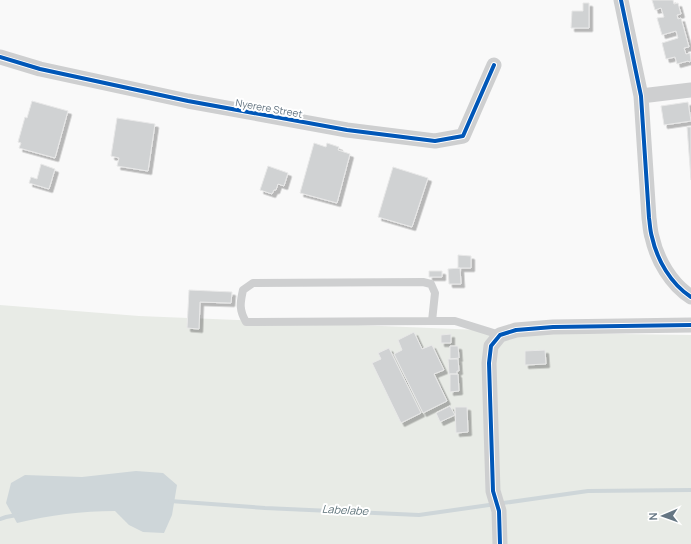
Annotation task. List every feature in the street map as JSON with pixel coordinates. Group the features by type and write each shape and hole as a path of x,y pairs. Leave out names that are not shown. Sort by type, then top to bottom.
{"street":[{"path":"621,0 642,96 649,218 652,237 658,257 664,269 673,281 691,297"},
{"name":"Nyerere Street","path":"0,57 40,69 188,101 347,130 435,141 463,136 494,65"},
{"path":"642,96 691,90"},
{"path":"500,544 499,510 492,490 491,346 500,336 516,330 553,327 691,325"}],"lane":[{"path":"432,321 435,293 431,284 423,282 253,283 243,290 240,303 241,314 246,322 455,321 500,336"}],"shaded area":[{"path":"0,305 139,316 551,333 691,335 691,544 0,544"},
{"path":"136,471 163,473 177,485 172,515 164,533 143,532 129,525 115,511 66,514 17,523 6,503 11,483 25,475 82,477"}],"building":[{"path":"652,0 673,0 674,4 678,3 681,14 677,15 678,19 681,18 689,47 684,48 686,54 690,53 691,61 677,64 675,57 666,59 662,43 678,38 676,31 662,35 657,18 664,17 661,8 655,10"},
{"path":"583,3 589,3 589,28 571,28 572,11 583,11"},
{"path":"32,101 68,111 55,158 19,148 21,143 18,142 25,117 27,118"},
{"path":"688,102 691,121 664,125 661,106"},
{"path":"117,118 155,124 148,171 117,166 119,158 111,156"},
{"path":"687,127 691,127 691,180"},
{"path":"314,143 326,147 327,143 339,147 338,150 350,154 337,203 300,193"},
{"path":"41,164 55,169 49,189 29,183 31,177 37,179"},
{"path":"268,166 288,173 284,186 278,184 276,190 274,190 272,194 260,190"},
{"path":"393,167 428,178 412,227 378,217"},
{"path":"458,255 471,256 471,268 458,268"},
{"path":"460,268 461,284 449,284 448,269"},
{"path":"429,271 442,271 442,277 429,277"},
{"path":"189,290 232,292 231,303 200,302 199,329 187,328"},
{"path":"414,332 422,349 432,345 444,370 434,374 447,401 423,413 394,354 402,350 398,340"},
{"path":"451,334 451,343 441,343 441,335"},
{"path":"450,346 458,346 459,358 450,359"},
{"path":"389,348 421,413 401,423 372,363 381,359 378,353"},
{"path":"545,350 546,364 525,365 525,351"},
{"path":"448,359 458,359 459,371 457,371 457,374 449,374"},
{"path":"450,374 458,374 459,391 450,392"},
{"path":"450,406 455,415 440,422 436,413"},
{"path":"455,407 467,407 468,432 456,433"}],"waterway":[{"name":"Labelabe","path":"170,501 265,508 419,515 588,491 691,490"},
{"name":"Labelabe","path":"0,519 17,515"}],"cycle path":[{"path":"621,0 641,96 651,235 657,254 666,271 677,285 691,297"},
{"path":"0,57 40,69 188,101 347,130 435,141 463,136 494,65"},
{"path":"500,544 499,511 493,491 489,363 491,346 500,335 516,330 553,327 691,325"}]}
